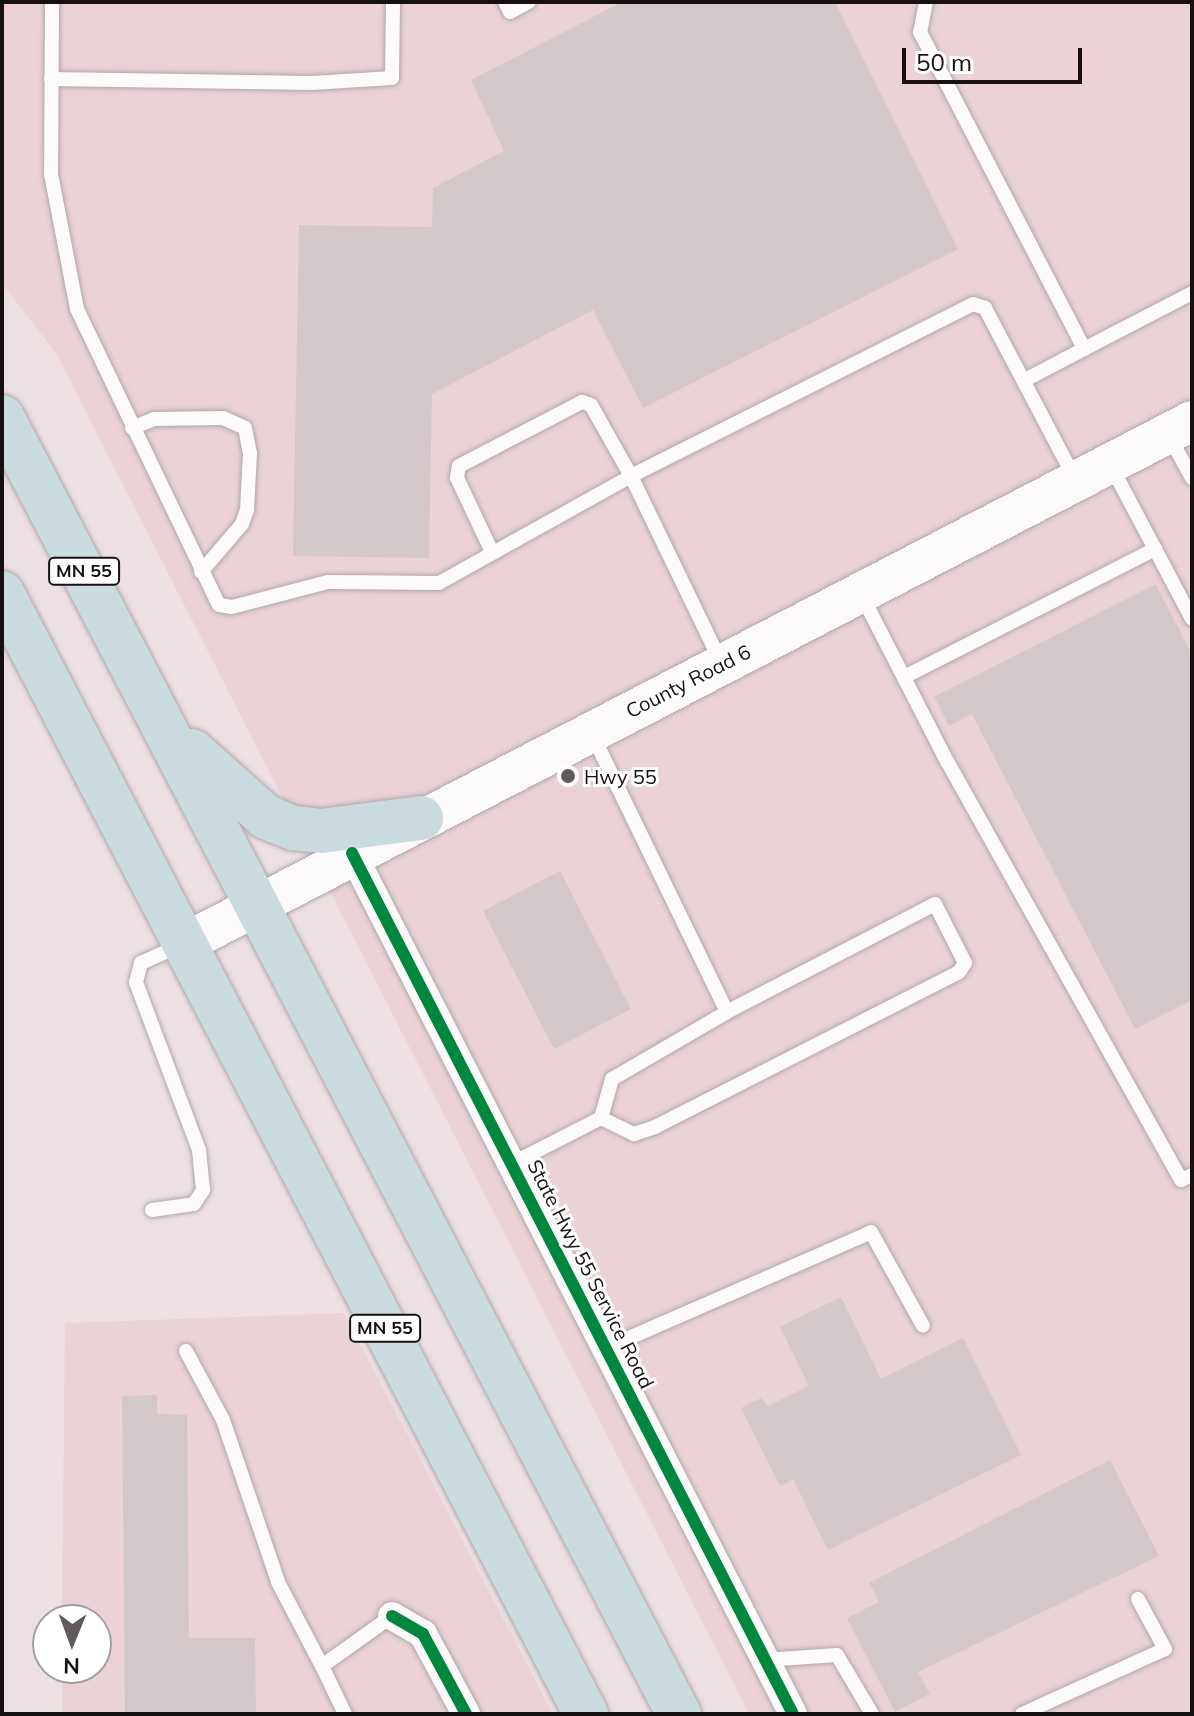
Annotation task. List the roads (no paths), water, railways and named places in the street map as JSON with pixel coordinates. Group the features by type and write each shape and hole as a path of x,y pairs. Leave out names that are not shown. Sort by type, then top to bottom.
{"highway":[{"name":"MN 55","path":"2,417 166,725 679,1714"},
{"name":"MN 55","path":"2,593 586,1714"},
{"path":"166,725 223,783 266,817 293,828 321,831 421,818"}],"main road":[{"name":"County Road 6","path":"185,943 352,853 1180,428"}],"street":[{"name":"State Hwy 55 Service Road","path":"352,853 793,1714"},
{"path":"392,1616 423,1634 466,1714"}],"lane":[{"path":"52,2 51,174 77,309 219,605 232,607 328,582 439,583 631,476 973,304 985,308 1025,380 1155,549 1192,619"},
{"path":"51,79 312,83 392,78 393,2"},
{"path":"505,2 510,12 529,2"},
{"path":"926,2 920,32 1084,349"},
{"path":"1025,380 1192,293"},
{"path":"492,552 457,478 459,466 582,402 591,405 631,476 722,664"},
{"path":"132,428 154,419 223,418 245,428 250,453 247,510 232,537 201,572"},
{"path":"1180,428 1192,478"},
{"path":"904,677 1155,549"},
{"path":"860,593 1181,1180 1192,1175"},
{"path":"591,731 727,1012"},
{"path":"513,1163 601,1118 612,1079 727,1012 935,904 965,963 959,972 655,1127 634,1134 601,1118"},
{"path":"152,1210 194,1204 203,1190 199,1150 136,982 141,963 185,943"},
{"path":"606,1348 871,1232 923,1326"},
{"path":"186,1351 223,1420 278,1582 345,1714"},
{"path":"1022,1714 1165,1649 1138,1599"},
{"path":"322,1666 392,1616"},
{"path":"765,1660 837,1655 872,1714"}],"place":[{"name":"Hwy 55","path":"568,776"}]}
